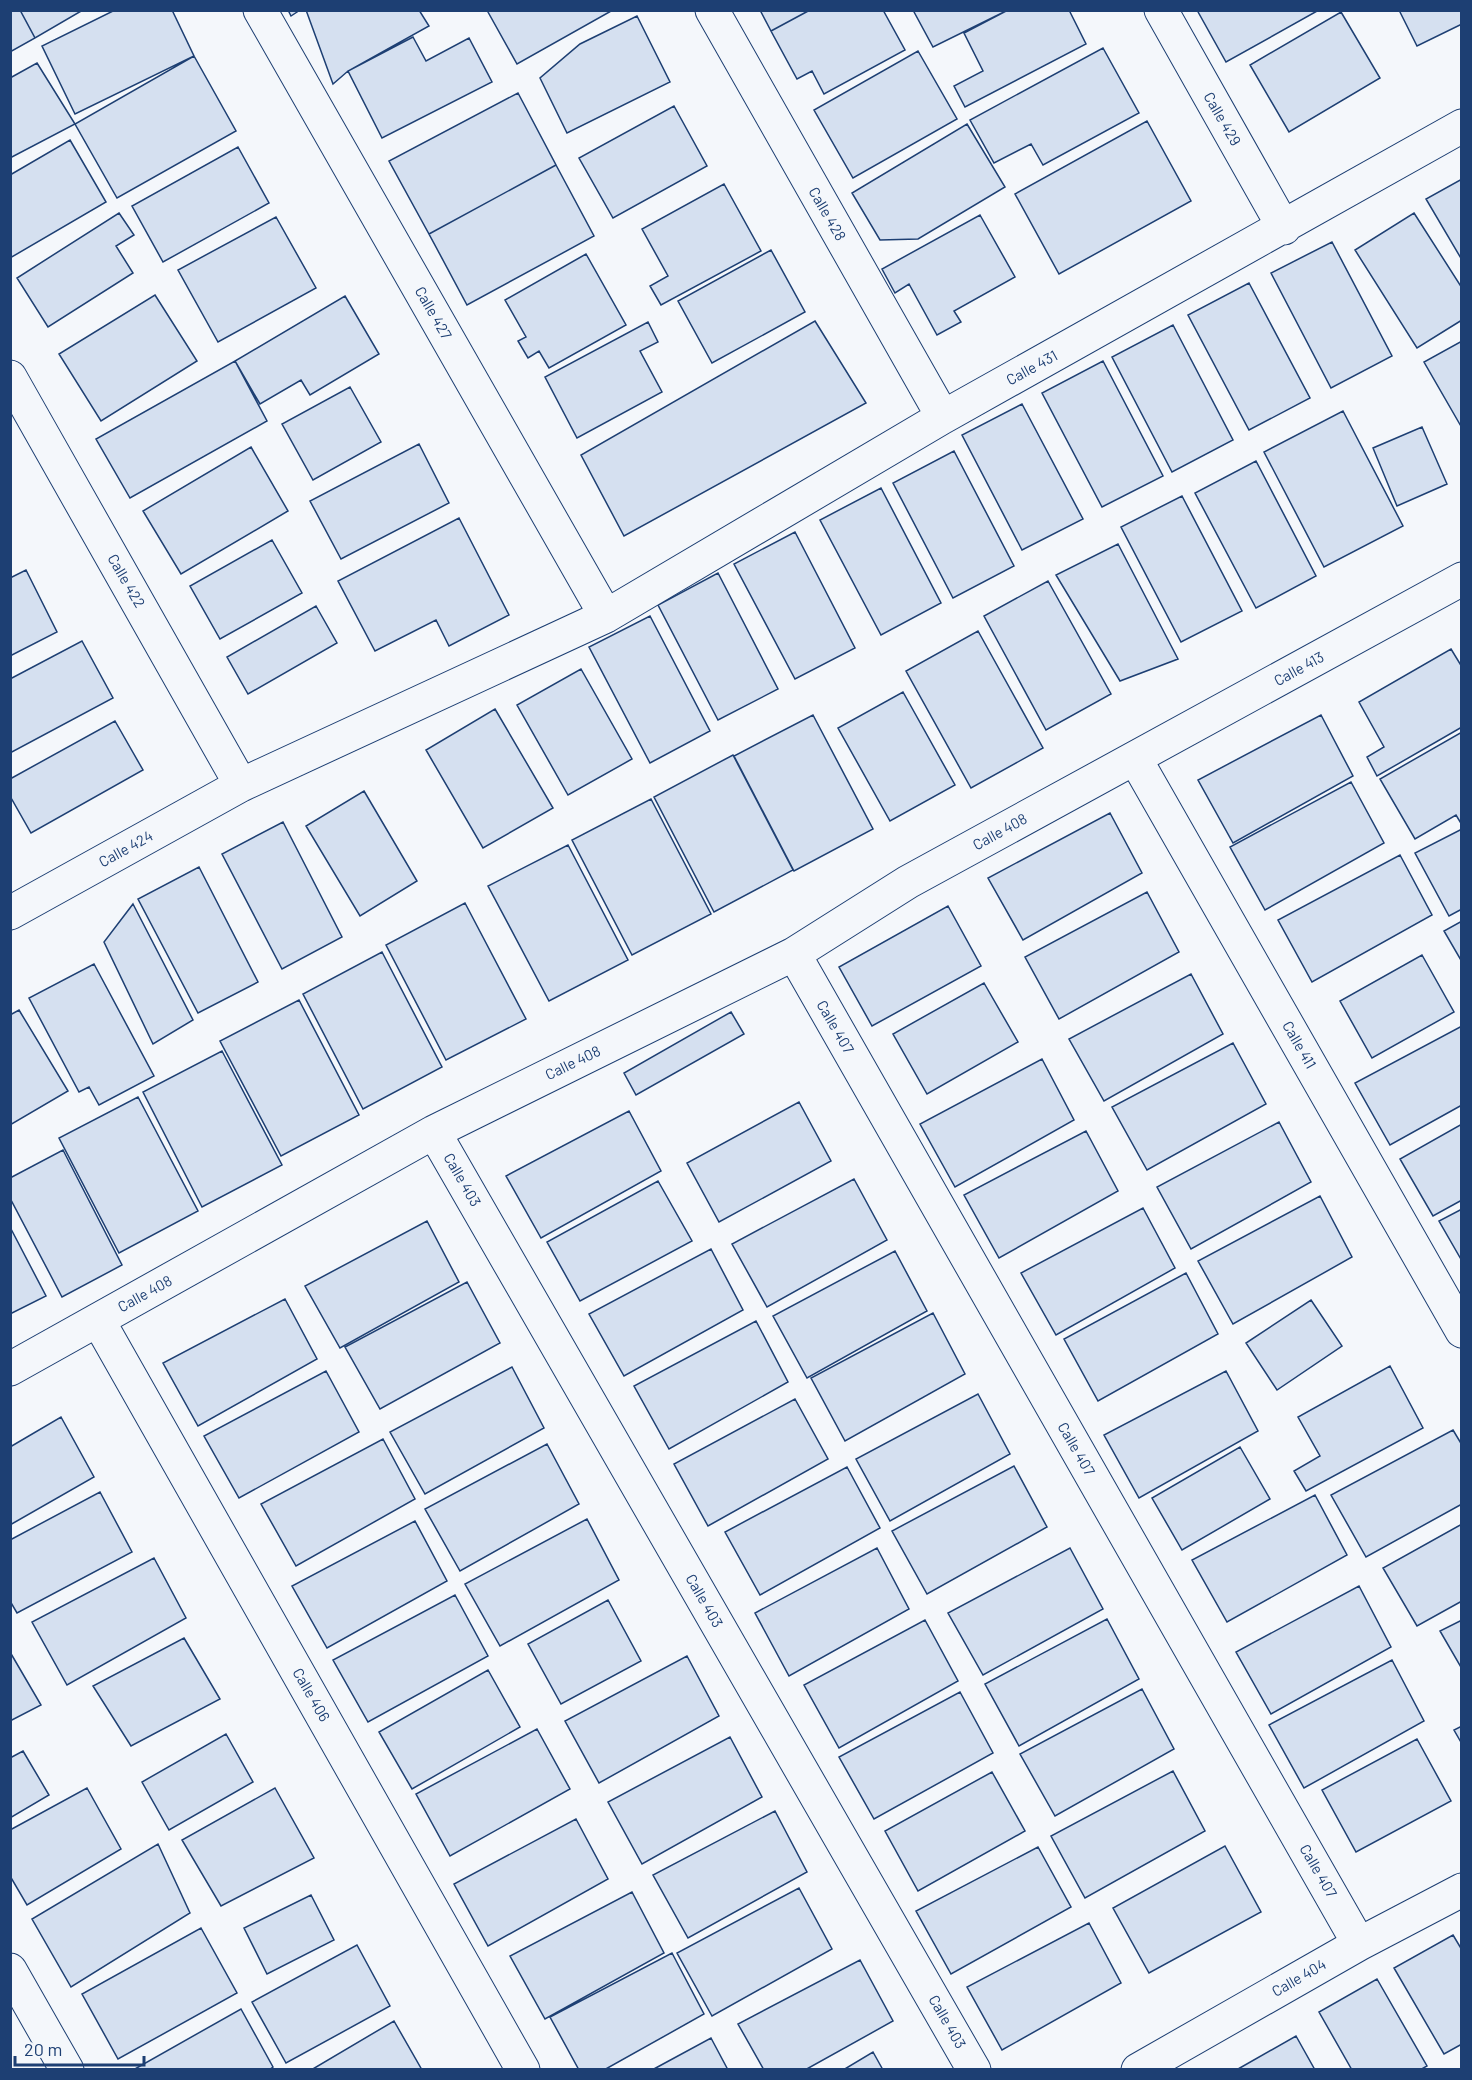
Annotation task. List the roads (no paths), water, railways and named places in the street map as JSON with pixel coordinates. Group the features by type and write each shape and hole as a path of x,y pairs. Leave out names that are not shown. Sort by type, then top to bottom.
{"street":[{"name":"Calle 427","path":"260,10 606,616"},
{"name":"Calle 428","path":"712,10 943,417"},
{"name":"Calle 429","path":"1161,10 1284,228"},
{"name":"Calle 431","path":"606,616 943,417 1284,228 1461,126"},
{"name":"Calle 422","path":"10,377 241,785"},
{"name":"Calle 413","path":"1136,760 1461,579"},
{"name":"Calle 424","path":"10,913 241,785 606,616"},
{"name":"Calle 408","path":"10,1369 434,1132 794,954 908,882 1136,760"},
{"name":"Calle 411","path":"1136,760 1461,1331"},
{"name":"Calle 407","path":"794,954 1359,1944"},
{"name":"Calle 403","path":"434,1132 974,2070"},
{"name":"Calle 406","path":"98,1320 523,2070"},
{"name":"Calle 404","path":"1138,2070 1359,1944 1461,1890"},
{"path":"10,1970 67,2070"}]}
